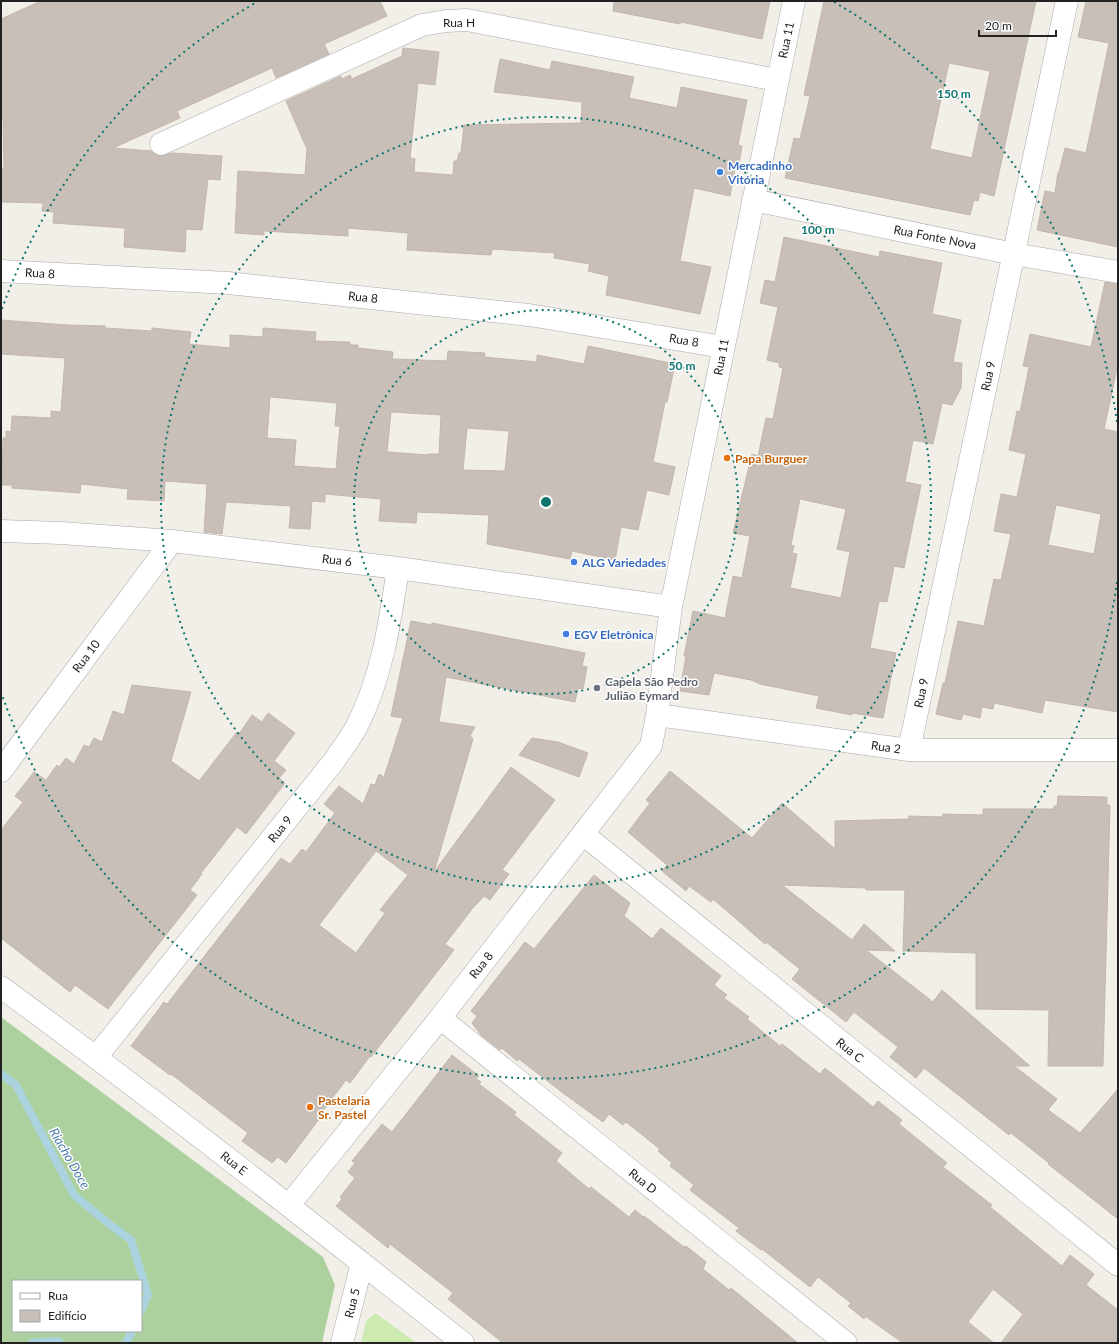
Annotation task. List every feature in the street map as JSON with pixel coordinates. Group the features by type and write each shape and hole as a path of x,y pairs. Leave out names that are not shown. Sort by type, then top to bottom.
{"street":[{"name":"Rua 11","path":"656,715 671,607 794,1"},
{"name":"Rua 9","path":"909,750 1067,1"},
{"name":"Rua H","path":"161,144 422,25 446,21 467,20 777,80"},
{"name":"Rua Fonte Nova","path":"753,200 1014,254 1118,272"},
{"name":"Rua 8","path":"1,271 228,284 521,314 723,347"},
{"name":"Rua 6","path":"1,531 61,533 172,541 398,568 671,607"},
{"name":"Rua 10","path":"1,770 172,541"},
{"name":"Rua 9","path":"96,1058 334,761 356,728 373,689 387,639 398,568"},
{"name":"Rua 8","path":"289,1206 440,1018 651,746 656,715"},
{"name":"Rua 2","path":"656,715 909,750 1118,750"},
{"name":"Rua C","path":"583,834 1118,1265"},
{"name":"Rua E","path":"1,987 289,1206 463,1343"},
{"name":"Rua D","path":"440,1018 846,1343"},
{"name":"Rua 5","path":"342,1343 362,1263"}],"green space":[{"path":"1,1017 323,1257 335,1285 322,1343 1,1343"},
{"path":"375,1313 417,1343 361,1343 366,1321"}],"building":[{"path":"41,1 380,1 387,16 324,44 329,54 276,78 272,68 177,111 180,118 113,148 151,151 160,156 172,153 222,156 220,180 208,179 202,230 186,229 185,252 124,247 125,228 53,223 54,212 42,211 43,203 1,202 1,168 4,168 3,119 1,120 1,19"},
{"path":"614,1 770,1 762,39 681,22 680,24 613,11"},
{"path":"824,1 1036,1 994,196 980,192 978,201 974,200 970,215 785,178 794,138 800,139 810,96 804,95","holes":["949,63 990,71 972,158 930,149"]},
{"path":"1086,1 1118,1 1118,247 1037,230 1045,191 1055,193 1058,172 1065,148 1086,153 1109,43 1078,37"},
{"path":"403,48 439,52 435,85 418,83 410,158 415,159 414,172 453,175 454,161 457,161 459,153 461,153 464,125 581,123 582,102 494,92 500,59 550,70 552,61 634,77 629,98 677,108 681,87 747,100 738,145 742,146 738,170 735,169 730,196 694,188 680,261 711,267 700,314 606,295 609,276 588,271 590,264 554,258 555,253 492,249 491,255 407,250 408,233 348,228 348,236 264,231 264,235 235,233 238,171 305,175 307,149 286,101 341,76 342,79 350,75 352,79 402,56"},
{"path":"784,237 879,257 880,251 942,263 932,314 961,320 953,362 962,363 961,388 952,405 942,403 933,444 913,440 905,482 921,485 904,568 894,566 887,602 879,601 870,648 896,653 883,718 852,713 852,715 816,708 819,696 714,673 709,695 680,691 686,656 684,656 693,611 725,618 733,576 742,578 750,536 733,533 752,454 758,456 766,418 773,419 783,368 779,367 779,363 767,360 778,307 760,303 765,280 775,282","holes":["800,499 846,509 837,549 850,552 841,598 790,588 797,554 792,553 794,546 791,545"]},
{"path":"1105,282 1118,284 1118,364 1104,429 1118,432 1118,712 1045,700 1042,713 994,703 993,709 982,707 980,718 963,714 961,720 936,714 943,683 945,683 958,621 984,626 994,579 1001,580 1011,534 994,531 1001,494 1017,497 1026,454 1009,450 1017,411 1020,412 1029,367 1023,366 1030,334 1091,347","holes":["1056,505 1101,514 1094,554 1048,545"]},
{"path":"1,320 105,326 105,328 152,331 152,328 191,332 189,344 230,348 230,335 263,337 263,328 316,332 315,341 350,342 350,345 358,345 358,348 393,352 392,359 447,361 448,351 485,353 484,357 537,362 537,355 584,364 588,346 675,364 667,402 665,402 653,462 675,467 669,495 647,490 638,530 621,527 615,560 572,551 570,559 487,544 489,515 417,512 416,523 379,521 381,499 325,494 325,502 312,501 310,529 289,528 291,506 226,502 222,534 204,532 207,484 165,481 164,501 127,499 128,489 81,484 80,493 12,488 12,485 2,485 3,438 6,438 6,431 11,432 12,416 51,418 51,411 61,412 65,358 1,354","holes":["270,397 337,403 335,426 340,426 336,469 294,466 296,440 267,438","391,412 441,415 439,454 428,455 387,452","467,428 509,431 505,471 463,470"]},
{"path":"411,621 432,625 432,623 585,653 582,666 587,667 583,689 578,688 575,702 446,677 439,722 475,727 470,736 473,739 434,872 511,767 555,800 502,870 509,874 490,900 484,896 476,904 445,944 454,950 371,1057 370,1056 350,1083 346,1080 286,1163 278,1157 272,1163 242,1141 248,1133 171,1074 170,1075 131,1046 164,1002 167,1004 281,858 290,864 302,849 306,852 335,813 324,804 339,786 363,804 371,784 375,785 379,774 384,777 403,718 391,716","holes":["376,851 408,875 380,910 385,913 356,953 319,925"]},
{"path":"132,685 191,692 171,761 199,781 237,732 239,734 252,715 262,722 268,713 295,733 274,761 286,770 279,778 285,783 246,834 237,827 201,873 202,874 190,890 197,895 108,1009 75,985 70,992 1,938 1,830 23,802 15,796 34,772 46,780 57,765 59,767 66,758 74,764 84,745 89,747 94,738 102,742 113,711 124,715"},
{"path":"532,738 558,742 588,753 579,777 519,755"},
{"path":"670,771 752,838 782,803 835,849 835,821 909,819 909,816 942,817 943,814 983,815 983,809 1054,809 1054,806 1057,806 1058,796 1107,797 1107,805 1110,805 1103,1066 1048,1066 1049,1010 976,1009 976,953 903,951 905,890 866,890 866,888 782,885 852,940 864,924 895,951 866,950 933,1002 942,990 1030,1066 1014,1066 1057,1099 1048,1110 1080,1133 1118,1089 1118,1219 1011,1133 1009,1135 924,1068 916,1078 890,1057 898,1047 854,1012 846,1022 792,979 800,969 766,942 765,944 713,899 711,902 689,886 686,891 662,871 667,865 628,832 650,803 646,800"},
{"path":"594,875 630,903 624,916 652,939 661,928 721,976 714,985 727,995 724,998 749,1017 747,1019 780,1046 782,1044 820,1074 825,1068 873,1107 878,1101 902,1120 899,1124 947,1163 943,1167 992,1205 990,1207 1062,1266 1070,1255 1094,1274 1086,1285 1118,1310 1118,1343 1001,1343 1023,1314 993,1289 968,1322 994,1343 903,1343 865,1316 864,1319 848,1306 851,1303 818,1277 810,1287 762,1249 761,1250 736,1231 739,1228 690,1190 694,1185 670,1166 672,1163 658,1151 660,1149 626,1122 623,1125 609,1114 603,1122 519,1059 517,1061 502,1048 500,1050 481,1035 472,1023 477,1016 471,1011 525,942 534,949"},
{"path":"452,1055 479,1076 476,1079 481,1082 479,1084 516,1112 514,1115 562,1153 556,1161 589,1189 591,1187 629,1217 635,1210 684,1247 686,1246 706,1262 703,1269 729,1290 731,1288 798,1343 503,1343 448,1299 453,1293 390,1244 388,1248 336,1206 342,1199 340,1197 355,1178 348,1172 355,1163 352,1161 382,1124 392,1132"}],"waterway":[{"name":"Riacho Doce","path":"1,1074 16,1085 74,1195 131,1240 148,1295 142,1309"},
{"name":"Riacho Doce","path":"125,1343 132,1332"},
{"name":"Riacho Doce","path":"32,1343 58,1341 60,1343"}],"place":[{"name":"Mercadinho Vitória","path":"720,172"},
{"name":"Papa Burguer","path":"727,458"},
{"name":"ALG Variedades","path":"574,562"},
{"name":"EGV Eletrônica","path":"566,634"},
{"name":"Capela São Pedro Julião Eymard","path":"597,688"},
{"name":"Pastelaria Sr. Pastel","path":"310,1107"}]}
